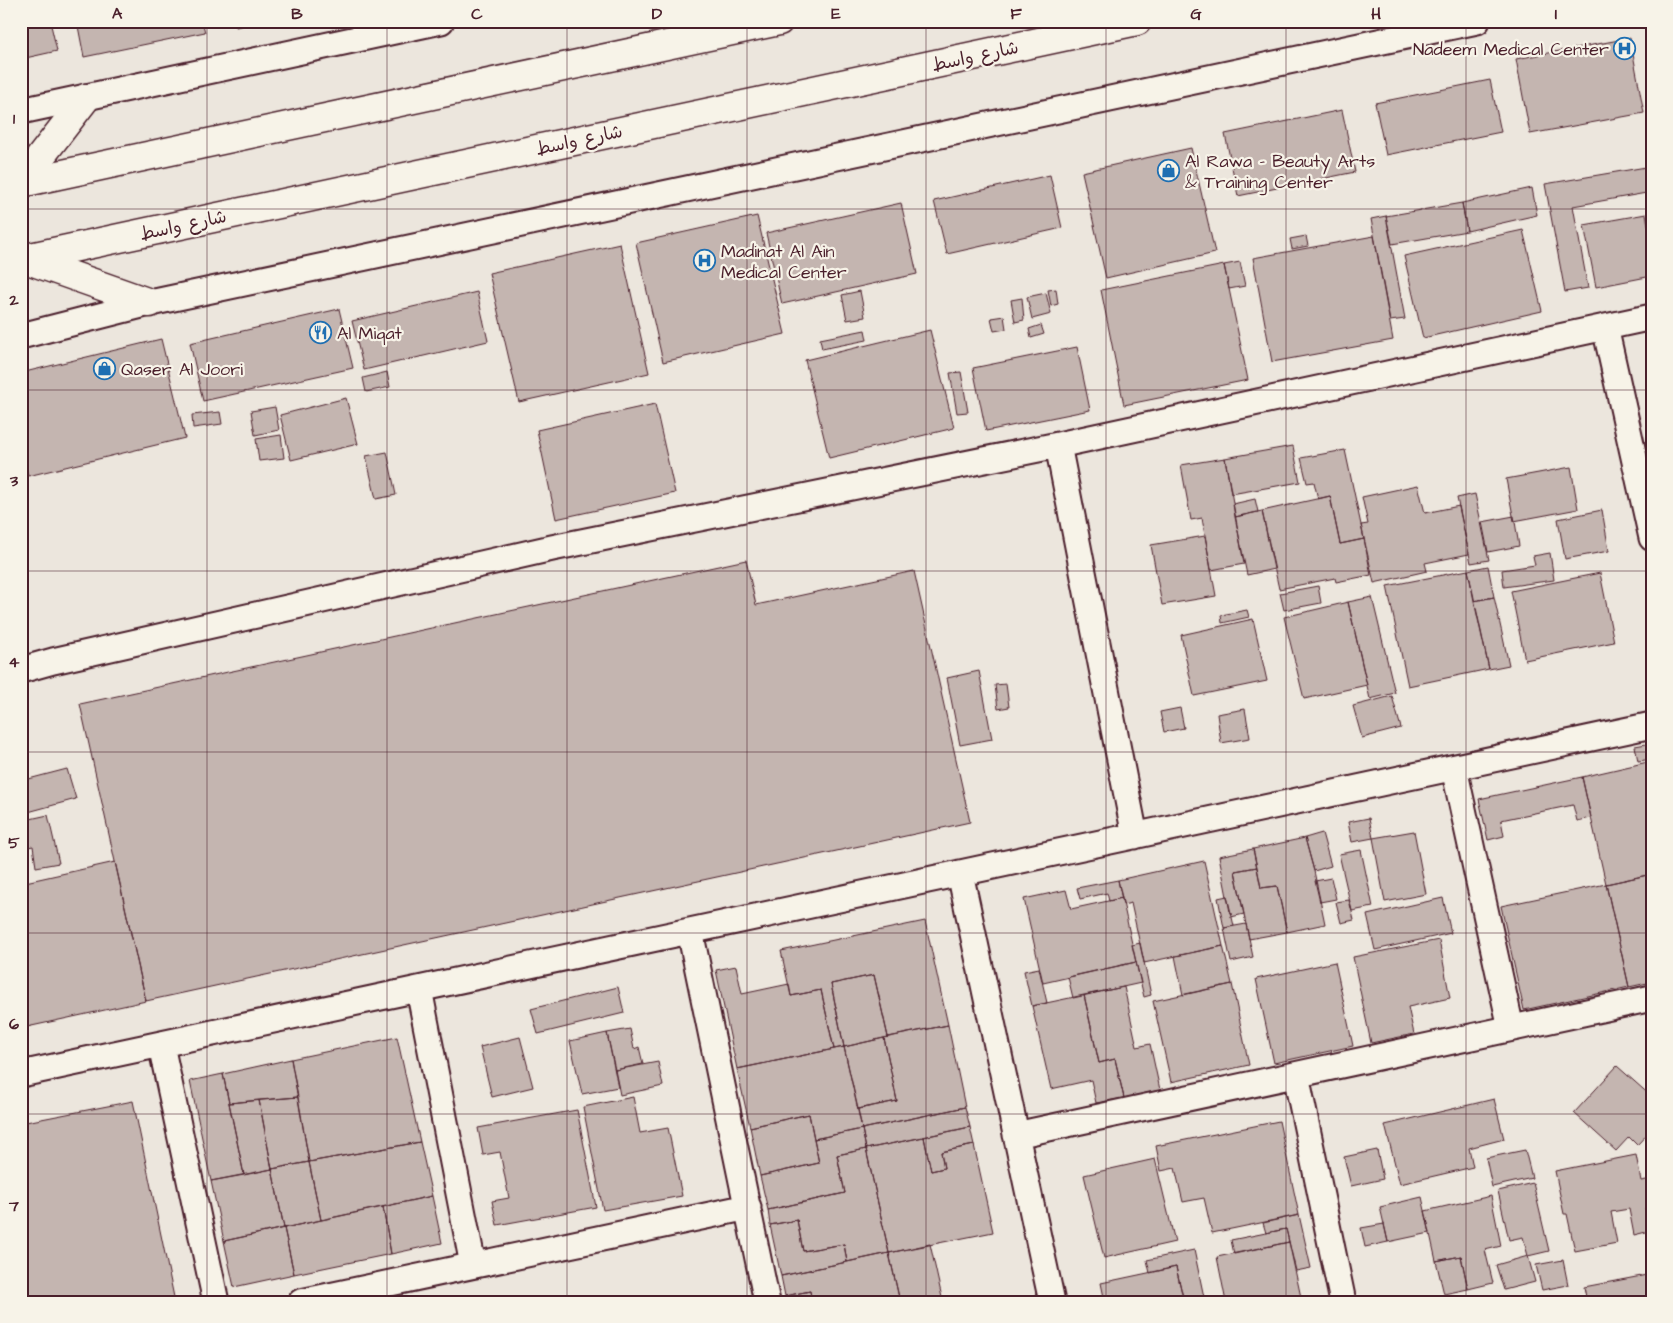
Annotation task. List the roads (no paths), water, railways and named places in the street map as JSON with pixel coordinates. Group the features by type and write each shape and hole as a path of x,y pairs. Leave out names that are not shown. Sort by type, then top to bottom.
{"main road":[{"path":"21,182 779,21"},
{"name":"شارع واسط","path":"23,259 1137,21"},
{"path":"21,182 86,98"},
{"path":"23,259 150,303"}],"street":[{"path":"21,111 441,21"},
{"path":"21,336 150,303 1477,21"},
{"path":"21,670 53,660 552,548 1058,446 1652,317"},
{"path":"1605,327 1652,538"},
{"path":"1058,446 1136,836"},
{"path":"21,1074 1652,726"},
{"path":"1454,768 1511,1028"},
{"path":"960,874 1052,1302"},
{"path":"690,931 767,1302"},
{"path":"419,989 473,1265"},
{"path":"1016,1135 1652,998"},
{"path":"161,1044 216,1302"},
{"path":"1296,1075 1342,1302"},
{"path":"301,1302 748,1207"}],"place":[{"name":"Nadeem Medical Center","path":"1625,49"},
{"name":"Al Rawa - Beauty Arts & Training Center","path":"1169,171"},
{"name":"Madinat Al Ain Medical Center","path":"705,261"},
{"name":"Al Miqat","path":"321,333"},
{"name":"Qaser Al Joori","path":"105,369"}]}
